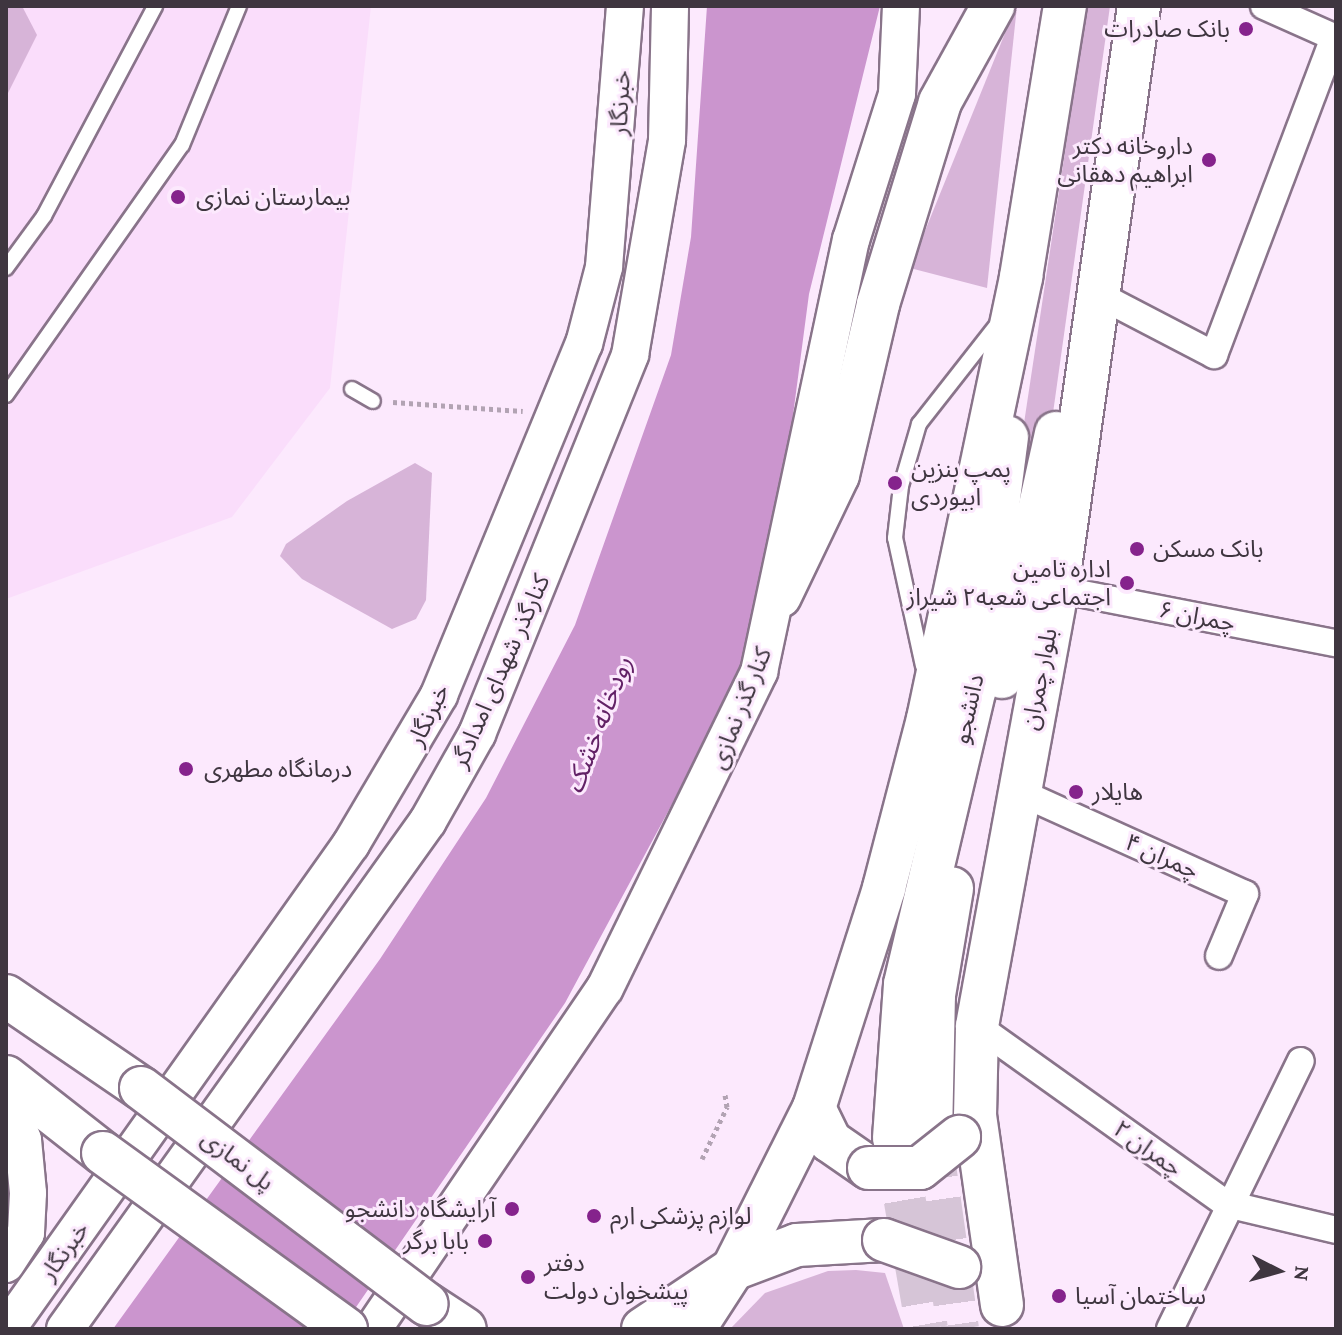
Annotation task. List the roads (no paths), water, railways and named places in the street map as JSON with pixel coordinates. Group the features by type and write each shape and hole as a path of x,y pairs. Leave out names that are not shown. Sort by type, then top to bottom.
{"main road":[{"name":"خبرنگار","path":"7,1329 413,747 560,413 604,267 625,6"},
{"name":"کنارگذر شهدای امدادگر","path":"65,1329 428,821 477,734 630,355 667,140 670,6"},
{"name":"کنار گذر نمازی","path":"373,1329 605,988 730,742 780,596 851,240 897,94 901,6"},
{"path":"780,596 838,475 878,304 940,102 993,6"},
{"path":"694,1329 733,1269 814,1108 928,719 1021,277 1065,6"},
{"name":"بلوار چمران","path":"1007,1317 926,1139 977,1026 1017,791 1057,589 1139,6"},
{"name":"دانشجو","path":"926,1139 905,984 974,691 1003,494 1021,277"},
{"name":"دانشجو","path":"926,1139 934,995 949,903 1043,479 1097,294"},
{"name":"پل نمازی","path":"6,996 141,1088 427,1304 465,1329"},
{"path":"6,1077 103,1153 346,1329"},
{"path":"6,1095 23,1140 28,1193 26,1233 6,1264"},
{"path":"814,1108 830,1141 926,1139"},
{"path":"643,1329 733,1269 797,1245 884,1240 959,1267 1007,1317"}],"street":[{"path":"1097,294 1214,355 1335,38 1264,6"},
{"name":"۶ چمران","path":"1057,589 1336,643"},
{"name":"۴ چمران","path":"1017,791 1245,894 1219,956"},
{"name":"۲ چمران","path":"977,1026 1227,1204 1336,1230"},
{"path":"1170,1329 1227,1204 1301,1061"}],"lane":[{"path":"6,268 44,216 155,6"},
{"path":"6,395 182,145 239,6"},
{"path":"928,719 922,650 895,538 901,486 919,424 991,335 1021,277"},
{"path":"352,389 373,401"}],"water":[{"name":"رودخانه خشک","path":"707,6 880,6 809,294 781,506 748,663 565,1003 341,1329 113,1329 380,959 486,798 575,625 671,355 691,237"}],"tunnel":[{"path":"931,1137 958,1329"},
{"path":"894,1138 927,1329"}],"place":[{"name":"بانک صادرات","path":"1246,29"},
{"name":"داروخانه دکتر ابراهیم دهقانی","path":"1209,160"},
{"name":"بیمارستان نمازی","path":"178,197"},
{"name":"پمپ بنزین ابیوردی","path":"895,483"},
{"name":"بانک مسکن","path":"1137,549"},
{"name":"اداره تامین اجتماعی شعبه۲ شیراز","path":"1127,583"},
{"name":"درمانگاه مطهری","path":"186,769"},
{"name":"هایلار","path":"1076,792"},
{"name":"آرایشگاه دانشجو","path":"512,1209"},
{"name":"لوازم پزشکی ارم","path":"594,1216"},
{"name":"بابا برگر","path":"485,1241"},
{"name":"دفتر پیشخوان دولت","path":"528,1277"},
{"name":"ساختمان آسیا","path":"1059,1296"}]}
